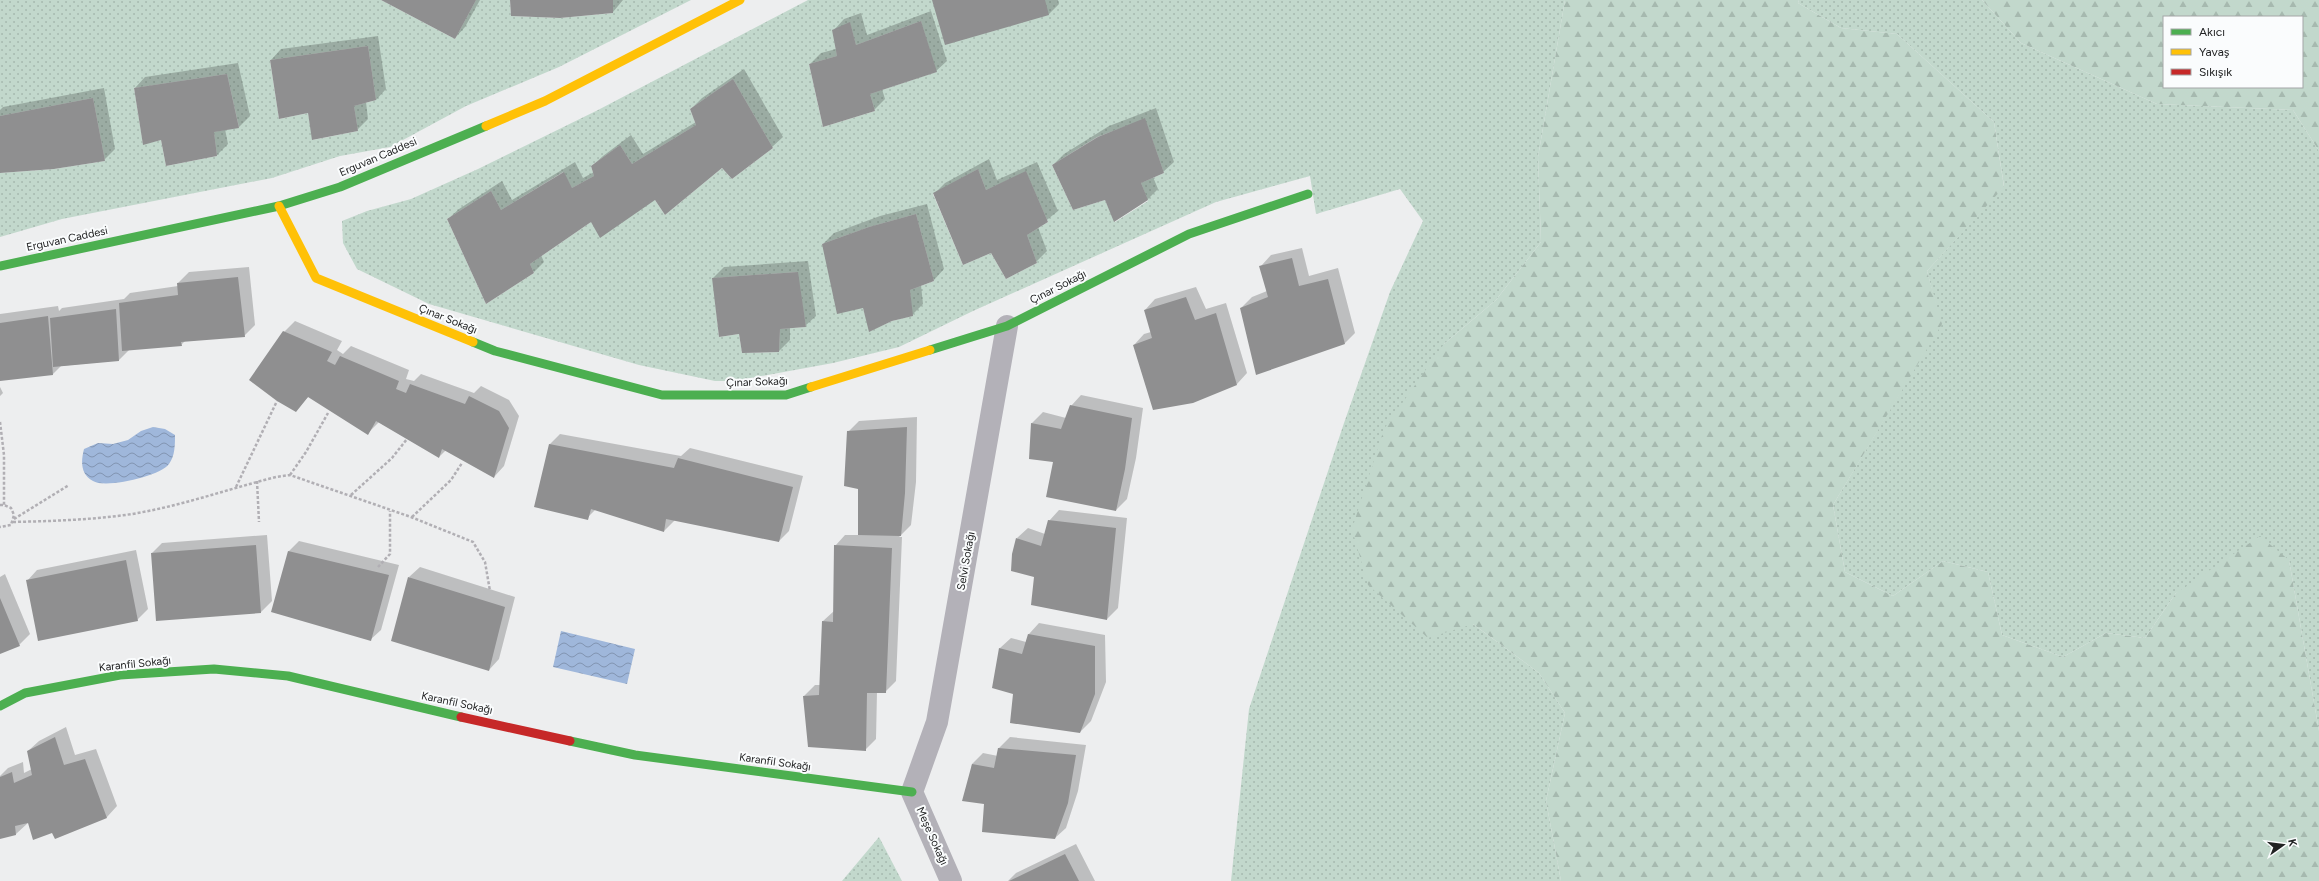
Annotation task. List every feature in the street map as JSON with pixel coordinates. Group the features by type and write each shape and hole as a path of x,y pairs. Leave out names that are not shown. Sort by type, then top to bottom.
{"street":[{"name":"Erguvan Caddesi","path":"0,266 279,206 340,187 544,100 740,0"},
{"name":"Çınar Sokağı","path":"279,206 316,278 495,351 662,395 786,396 1007,326 1189,234 1308,194"},
{"name":"Selvi Sokağı","path":"912,792 936,722 1007,326"},
{"name":"Karanfil Sokağı","path":"0,706 25,693 120,675 214,669 288,676 358,694 635,755 912,792"},
{"name":"Meşe Sokağı","path":"912,792 951,881"}],"path":[{"path":"236,488 277,401"},
{"path":"290,475 306,452 328,413"},
{"path":"0,422 4,455 4,505"},
{"path":"350,495 375,474 407,439"},
{"path":"411,517 451,480 462,463"},
{"path":"14,521 81,521 133,514 290,475 350,495 390,511 411,517 473,542 485,562 490,591"},
{"path":"257,482 259,522"},
{"path":"0,527 8,527 14,521 69,485"},
{"path":"0,505 11,508 14,521"},
{"path":"378,567 390,554 390,511"}],"green space":[{"path":"0,0 381,0 455,39 476,0 510,0 511,16 560,18 613,13 613,0 691,0 559,67 466,106 390,147 340,156 272,178 62,219 0,237 0,173 54,169 105,161 93,98 0,116","holes":["368,46 376,100 354,106 358,131 313,140 308,113 279,119 270,60","227,74 239,127 214,132 217,156 166,166 161,140 143,144 134,88"]},
{"path":"808,0 1565,0 1538,157 1541,242 1496,300 1444,344 1473,624 1539,673 1565,713 1546,801 1561,881 1231,881 1249,709 1344,423 1390,292 1423,221 1400,189 1316,214 1310,176 1216,202 973,311 899,347 833,363 734,381 715,381 639,365 429,304 357,269 343,243 342,221 367,211 411,199 478,169 598,110","holes":["921,21 936,72 870,94 875,111 823,127 809,64 837,56 833,30 850,23 856,45","733,79 773,148 732,179 722,168 665,215 655,200 591,222 530,264 534,273 486,304 447,219 491,191 501,210 563,172 572,188 594,176 591,166 620,145 632,164 696,125 690,109","1145,119 1164,173 1141,183 1148,201 1115,222 1105,200 1073,210 1052,165 1097,137","978,169 986,190 1026,172 1048,222 1027,235 1037,263 1006,279 991,253 963,265 933,194","916,214 934,281 910,290 912,316 892,321 870,331 863,308 822,244 869,227","797,272 806,327 780,329 779,352 742,353 739,334 719,337 713,278"]},
{"path":"1565,0 1799,0 1798,3 1841,28 1897,34 1994,122 2004,187 1927,271 1942,324 1833,505 1845,572 1893,596 1943,561 1988,572 2002,635 2063,657 2106,633 2145,638 2176,593 2260,536 2289,560 2319,731 2319,881 1561,881 1546,801 1565,713 1539,673 1473,624 1428,638 1368,585 1352,529 1384,429 1444,344 1496,300 1541,242 1538,157"},
{"path":"1799,0 1982,0 2021,43 2157,104 2293,110 2319,151 2319,731 2289,560 2176,593 2145,638 2106,633 2063,657 2002,635 1988,572 1943,561 1893,596 1845,572 1833,505 1941,324 1927,271 2004,186 1994,122 1897,34 1841,28 1798,3"},
{"path":"1982,0 2319,0 2319,151 2293,110 2157,104 2021,43"},
{"path":"879,837 902,881 842,881"}],"water":[{"path":"153,427 165,429 175,435 174,454 169,464 164,469 145,477 109,483 99,483 93,481 86,475 82,467 84,449 98,443 113,444 128,440 141,431"},
{"path":"561,631 635,649 627,684 553,667"}],"building":[{"path":"381,0 476,0 455,39"},
{"path":"510,0 613,0 613,13 560,18 511,16"},
{"path":"932,0 1045,0 1049,15 945,45"},
{"path":"921,21 937,72 870,94 875,111 823,127 809,64 837,56 832,30 850,22 856,45"},
{"path":"368,46 376,100 354,106 358,131 312,140 308,113 279,119 270,60"},
{"path":"227,74 239,128 214,132 217,156 166,166 161,140 143,145 134,88"},
{"path":"733,79 773,148 732,179 722,168 665,215 655,200 600,238 591,222 530,264 534,273 486,304 447,219 491,191 501,210 564,172 572,188 594,176 591,166 620,145 632,164 696,125 690,109"},
{"path":"93,98 105,161 54,169 0,173 0,116"},
{"path":"1145,118 1164,173 1141,183 1148,200 1114,222 1105,200 1073,210 1052,165 1098,137"},
{"path":"978,169 986,190 1026,171 1048,222 1027,235 1037,263 1006,279 991,253 963,265 933,193"},
{"path":"916,214 934,281 910,290 913,316 892,321 869,332 863,308 837,314 822,244 869,227"},
{"path":"1292,258 1299,286 1328,279 1345,344 1256,375 1240,308 1268,297 1259,266"},
{"path":"798,272 806,327 780,329 779,352 742,353 739,334 719,337 712,278"},
{"path":"238,277 245,337 181,342 182,346 122,351 119,303 178,295 177,283"},
{"path":"1186,297 1195,320 1216,313 1237,385 1193,403 1153,410 1133,345 1152,338 1144,310"},
{"path":"116,309 119,361 53,367 50,318"},
{"path":"48,316 53,375 0,381 0,323"},
{"path":"283,331 332,352 327,361 335,365 340,356 399,381 396,389 406,393 410,384 465,404 469,396 499,411 509,428 494,478 442,449 439,458 376,421 368,435 308,397 296,412 277,401 249,380"},
{"path":"1070,405 1132,418 1125,469 1116,511 1046,497 1053,462 1029,459 1031,423 1061,429"},
{"path":"907,427 905,493 901,536 858,535 858,489 844,486 847,431"},
{"path":"549,444 674,468 678,458 793,487 779,542 666,519 664,532 591,509 588,520 534,507"},
{"path":"1048,520 1116,528 1107,620 1031,605 1034,577 1011,571 1012,554 1016,538 1041,546"},
{"path":"256,545 261,613 156,621 151,553"},
{"path":"834,545 892,548 886,693 867,693 866,751 808,747 803,696 819,695 822,621 833,622"},
{"path":"288,551 389,575 371,641 271,612"},
{"path":"126,560 138,621 38,641 26,580"},
{"path":"408,577 505,607 489,671 391,641"},
{"path":"0,598 20,646 0,654"},
{"path":"1028,634 1095,646 1095,694 1080,733 1010,723 1013,694 992,688 999,648 1022,654"},
{"path":"55,737 64,765 85,759 107,818 55,839 52,833 33,840 28,823 15,826 16,835 0,839 0,777 12,772 14,783 32,775 27,751"},
{"path":"998,748 1076,755 1068,803 1055,839 982,832 984,804 962,801 972,764 994,768"},
{"path":"1065,854 1079,881 1009,881"}],"traffic: fast":[{"path":"0,266 279,206 340,187 486,126"},
{"path":"930,350 1007,326 1189,234 1308,194"},
{"path":"473,342 495,351 662,395 786,395 811,387"},
{"path":"0,706 25,693 120,675 214,669 288,676 461,717"},
{"path":"570,741 635,755 912,792"}],"traffic: slow":[{"path":"486,126 545,101 740,0"},
{"path":"279,206 316,278 473,342"},
{"path":"811,387 930,350"}],"traffic: jam":[{"path":"461,717 570,741"}]}
